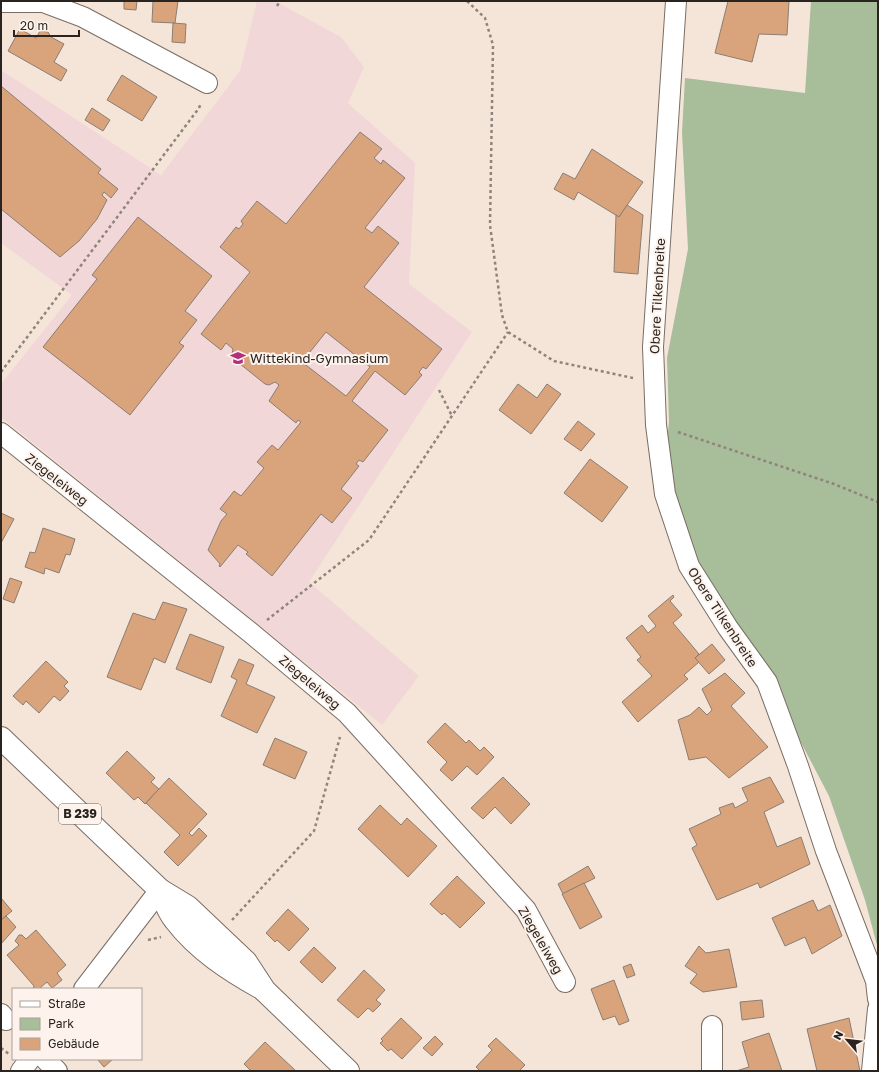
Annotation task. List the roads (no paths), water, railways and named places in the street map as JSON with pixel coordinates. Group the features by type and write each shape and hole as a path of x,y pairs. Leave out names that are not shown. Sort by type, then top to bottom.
{"main road":[{"name":"B 239","path":"1,738 160,890 188,907 240,956 265,991 348,1071"}],"street":[{"name":"Obere Tilkenbreite","path":"676,1 653,347 656,425 665,494 689,566 728,628 767,682 798,766 826,851 876,981 878,999"},
{"path":"1,2 43,2 83,17 207,83"},
{"name":"Ziegeleiweg","path":"1,433 251,633 347,713 526,910 565,982"},
{"path":"85,988 160,890"},
{"path":"872,1071 878,1009"},
{"path":"712,1026 712,1071"},
{"path":"21,1071 29,1060"},
{"path":"46,1060 57,1071"}],"place":[{"name":"Wittekind-Gymnasium","path":"238,358"}]}
